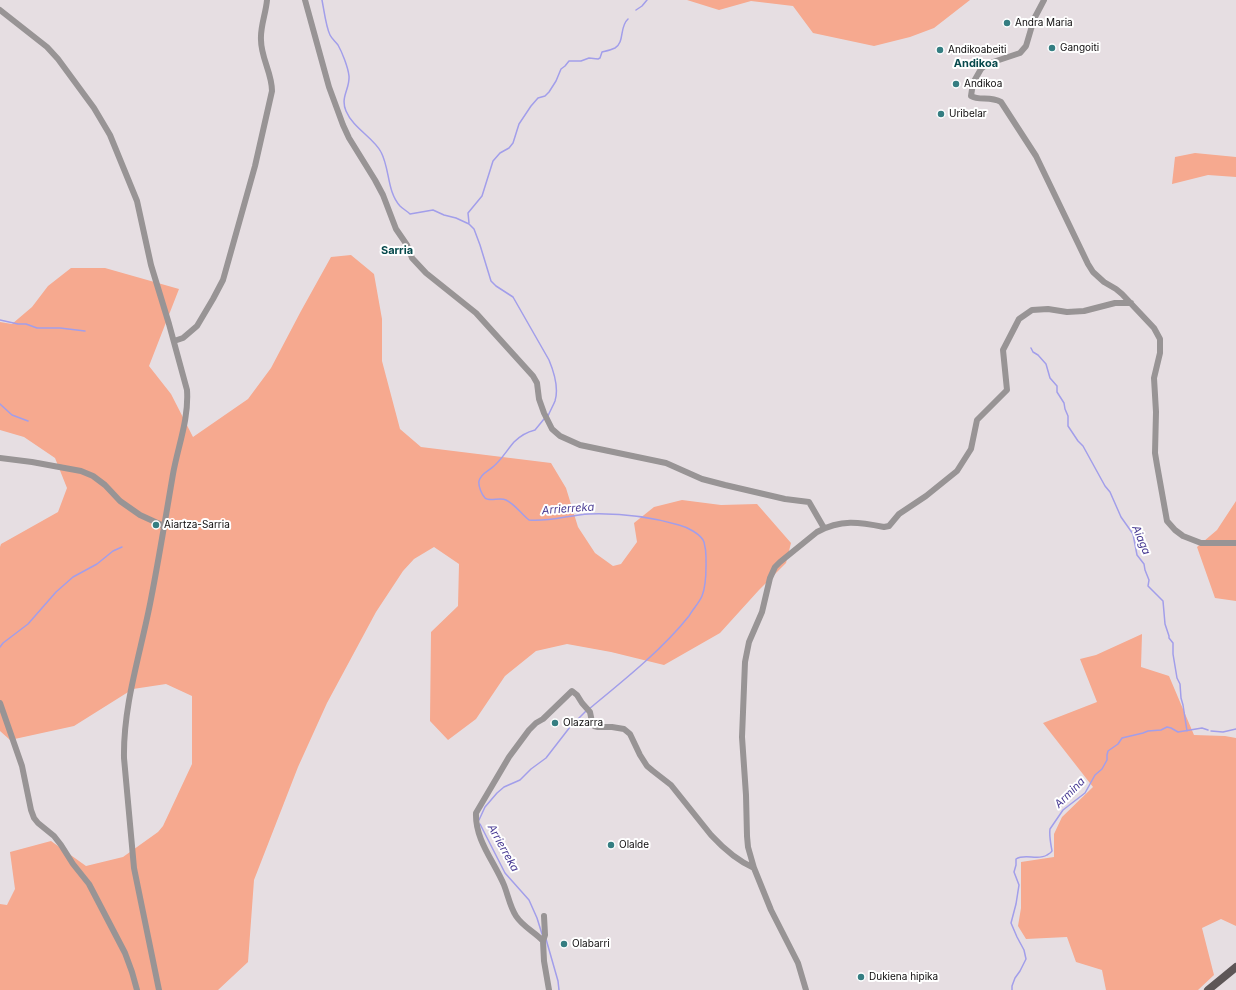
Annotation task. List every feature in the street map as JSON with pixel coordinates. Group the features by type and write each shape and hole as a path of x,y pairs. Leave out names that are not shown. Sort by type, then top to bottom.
{"main road":[{"path":"1208,990 1236,967"}],"street":[{"path":"174,341 183,338 197,326 222,280 255,166 272,91 272,82 261,48 260,38 267,8 267,0"},
{"path":"305,0 331,93 342,125 376,180 396,229 407,245 412,258 426,273 476,312 533,376 537,383 539,399 544,412 550,421 552,429 560,436 580,445 666,462 702,479 785,499 809,502 824,528"},
{"path":"1044,0 1034,19 1026,46 1020,53 987,64 981,68 973,83 971,96 975,98 995,99 1001,102 1036,156 1093,272 1104,282 1116,289 1131,303 1154,328 1160,339 1160,353 1154,378 1156,412 1155,453 1164,509 1168,521 1175,530 1183,536 1201,543 1236,543"},
{"path":"0,10 47,48 58,59 94,108 113,142 137,201 151,265 187,390 186,417 174,470 151,599 127,710 124,740 124,765 134,868 159,990"},
{"path":"806,990 798,963 777,921 754,868 748,847 747,836 747,802 742,737 744,673 749,642 759,620 766,590 775,567 817,532 824,528 854,522 884,527 889,526 900,514 926,496 957,471 971,448 978,420 1007,390 1003,350 1019,319 1032,310 1048,309 1067,312 1084,311 1114,303 1131,303"},
{"path":"0,458 81,471 94,476 127,506 140,515 164,526"},
{"path":"543,941 516,917 504,885 478,834 476,813 509,757 529,730 543,719 572,691 577,695 588,710 594,726 624,729 630,734 647,766 671,785 717,842 744,864 754,868"},
{"path":"0,703 22,766 34,818 54,836 89,884 125,953 137,990"},
{"path":"544,916 544,961 549,990"}],"shaded area":[{"path":"687,0 970,0 934,28 910,37 874,46 813,33 793,6 751,1 719,10"},
{"path":"1195,153 1236,157 1236,177 1208,175 1172,184 1175,157"},
{"path":"351,255 374,274 382,319 382,361 400,429 421,447 551,463 566,488 578,527 595,553 613,566 621,564 637,542 634,523 654,507 682,500 721,505 757,504 791,543 786,563 720,633 664,665 611,652 567,644 536,651 505,676 476,719 448,740 430,721 431,632 458,606 459,564 434,547 414,559 403,571 376,612 327,703 298,767 254,880 248,962 218,990 0,990 0,904 7,905 15,889 10,852 51,841 86,866 123,857 158,832 163,826 192,764 192,696 166,684 133,689 74,726 10,740 0,731 0,547 1,544 58,512 67,488 55,458 24,437 0,430 0,322 12,324 32,307 48,286 71,268 105,268 179,289 149,366 171,394 193,437 248,399 271,368 331,257"},
{"path":"1236,501 1236,601 1215,598 1197,547 1217,530"},
{"path":"1142,634 1141,667 1169,676 1194,735 1225,736 1236,738 1236,926 1221,919 1202,928 1214,975 1198,990 1106,990 1102,970 1076,962 1067,937 1026,939 1018,926 1021,908 1021,862 1054,857 1054,834 1062,817 1093,787 1043,723 1097,702 1080,659 1096,655"}],"waterway":[{"name":"Arrierreka","path":"322,0 329,32 340,48 349,76 344,101 344,106 349,117 353,123 374,142 381,152 393,194 401,207 410,214 433,210 469,224 474,229 491,281 513,297 551,365 555,380 556,396 548,416"},
{"path":"636,10 647,0"},
{"path":"469,223 468,213 482,196 493,161 500,153 509,148 513,143 519,124 531,106 538,98 545,96 549,92 561,69 569,61 581,61 589,58 598,59 600,58 602,52 615,48 620,42 625,22 628,19"},
{"path":"0,320 18,324 26,324 37,328 60,328 85,331"},
{"name":"Aiaga","path":"1031,348 1033,352 1046,364 1050,378 1057,386 1057,392 1064,403 1068,416 1068,426 1083,446 1105,486 1110,492 1121,517 1133,534 1137,555 1144,564 1149,580 1148,586 1163,601 1165,624 1169,638 1173,643 1173,654 1177,678 1180,684 1187,731"},
{"path":"0,404 12,415 28,421"},
{"name":"Arrierreka","path":"544,419 535,430 526,433 516,440 497,463 481,476 479,485 485,498 489,500 504,499 513,504 529,520 544,520 589,514 635,516 686,527 697,534 704,542 706,557 705,587 702,596 689,616 667,641 589,709"},
{"path":"0,647 28,624 56,592 73,577 97,564 113,551 122,547"},
{"name":"Arrierreka","path":"479,820 485,807 497,793 504,787 520,780 531,769 546,758 570,727 586,711"},
{"name":"Armina","path":"1012,990 1015,978 1026,959 1024,950 1011,923 1019,885 1014,872 1016,859 1020,857 1043,857 1052,851 1050,829 1063,810 1085,793 1095,775 1102,769 1107,760 1108,751 1118,744 1122,738 1148,731 1161,730 1167,727 1178,732 1202,728 1208,730"},
{"name":"Armina","path":"1211,731 1223,732 1236,729"},
{"name":"Arrierreka","path":"480,824 505,873 529,900 542,934"},
{"name":"Arrierreka","path":"546,939 558,981 559,990"}],"place":[{"name":"Andra Maria","path":"1007,23"},
{"name":"Gangoiti","path":"1052,48"},
{"name":"Andikoabeiti","path":"940,50"},
{"name":"Andikoa","path":"956,84"},
{"name":"Uribelar","path":"941,114"},
{"name":"Aiartza-Sarria","path":"156,525"},
{"name":"Olazarra","path":"555,723"},
{"name":"Olalde","path":"611,845"},
{"name":"Olabarri","path":"564,944"},
{"name":"Dukiena hipika","path":"861,977"}],"district":[{"name":"Andikoa","path":"976,64"},
{"name":"Sarria","path":"397,251"}]}
